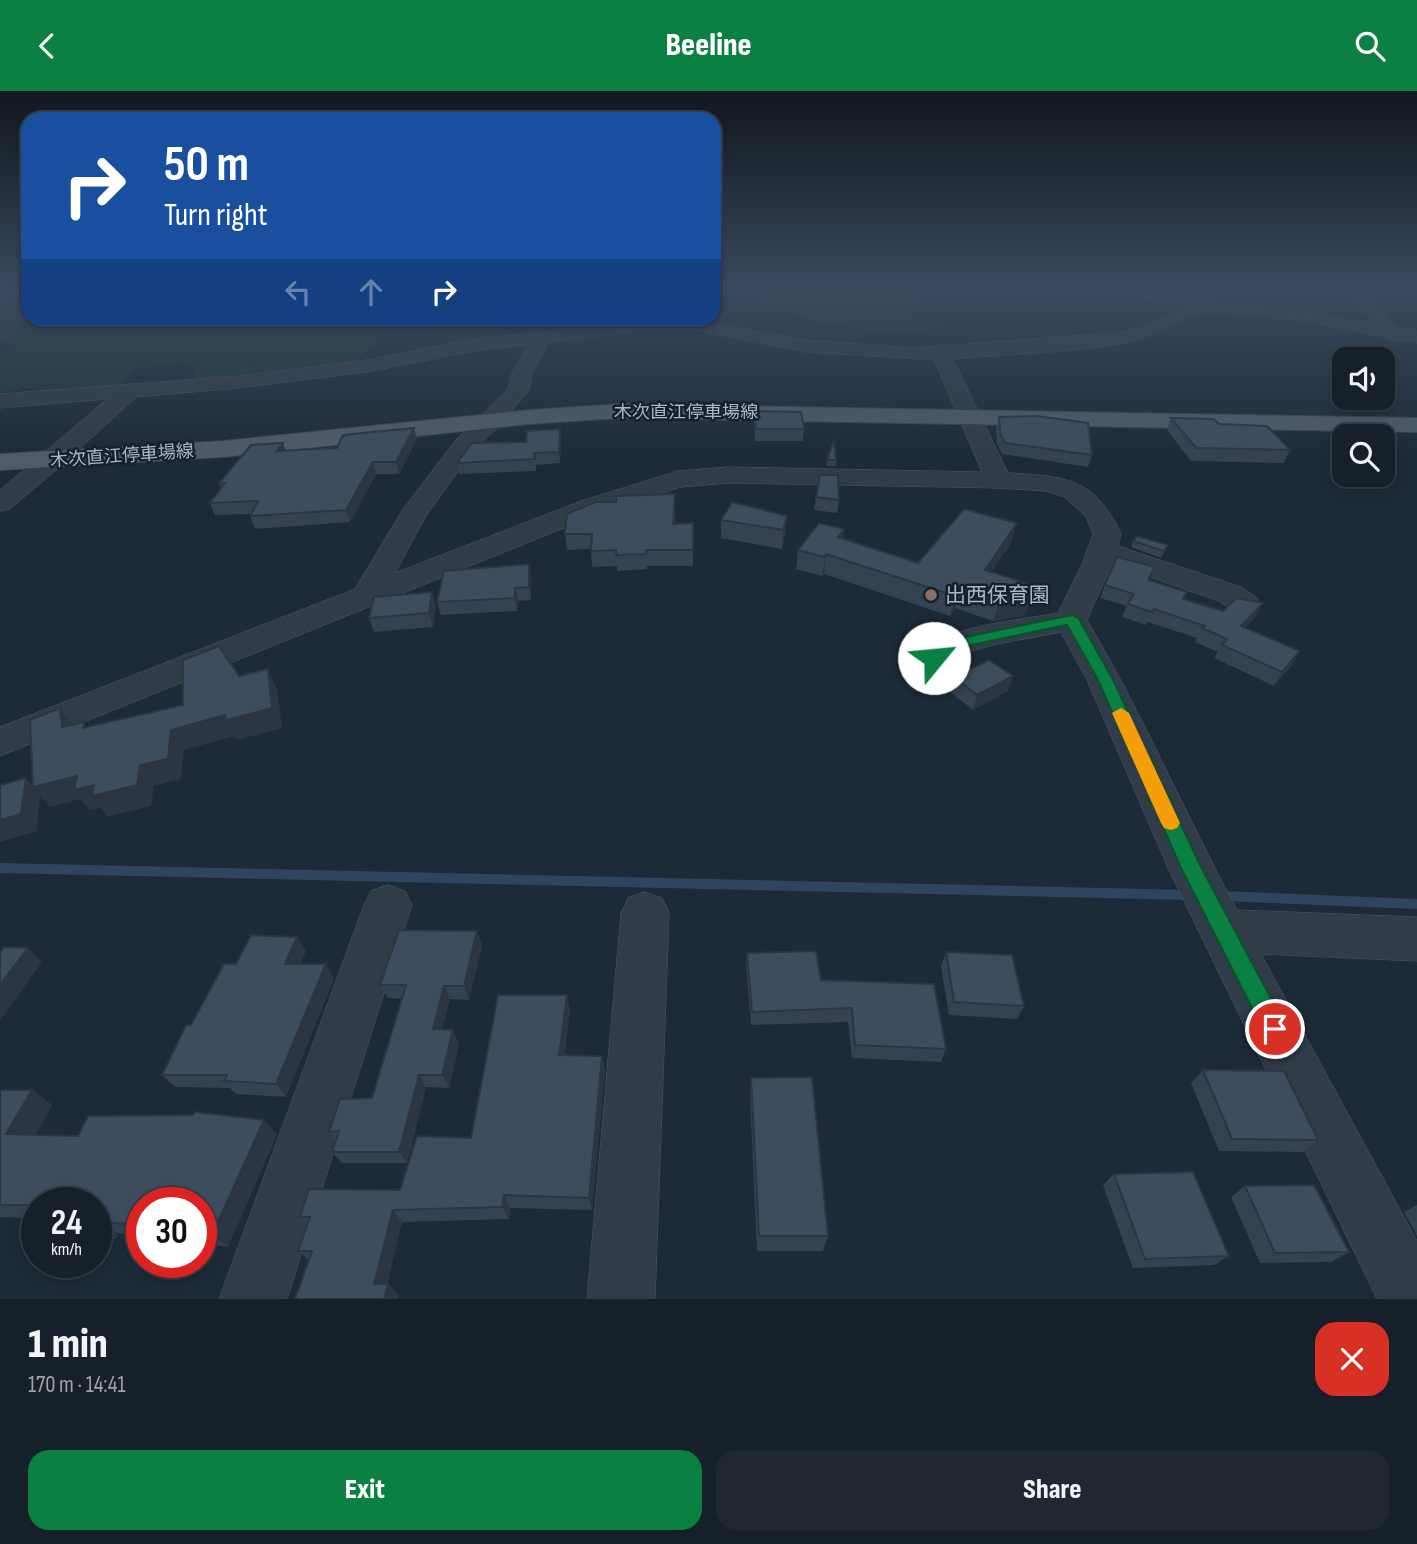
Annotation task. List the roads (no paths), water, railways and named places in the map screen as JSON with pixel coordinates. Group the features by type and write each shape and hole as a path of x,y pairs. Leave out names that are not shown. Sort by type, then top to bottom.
{"main road":[{"name":"木次直江停車場線","path":"0,463 223,449 492,420 620,411 971,415 1417,425"}],"street":[{"path":"0,401 128,392 324,372 472,345"},
{"path":"367,596 413,515 464,446 492,420 518,390 522,374 538,345"},
{"path":"798,345 940,354 1031,345"},
{"path":"940,354 971,415 999,480"},
{"path":"0,503 53,460 128,392"},
{"path":"0,742 604,502 678,479 728,475 1049,482 1074,491 1098,514 1107,534 1072,619"},
{"path":"1102,550 1230,594 1245,604"},
{"path":"934,658 966,641 1072,619"},
{"path":"1072,619 1105,680 1192,870 1412,1299"},
{"path":"253,1299 388,905"},
{"path":"621,1299 645,913"},
{"path":"1225,931 1417,939"}],"waterway":[{"path":"0,868 1190,895"},
{"path":"1221,896 1417,904"}],"place":[{"name":"出西保育園","path":"931,595"}]}
